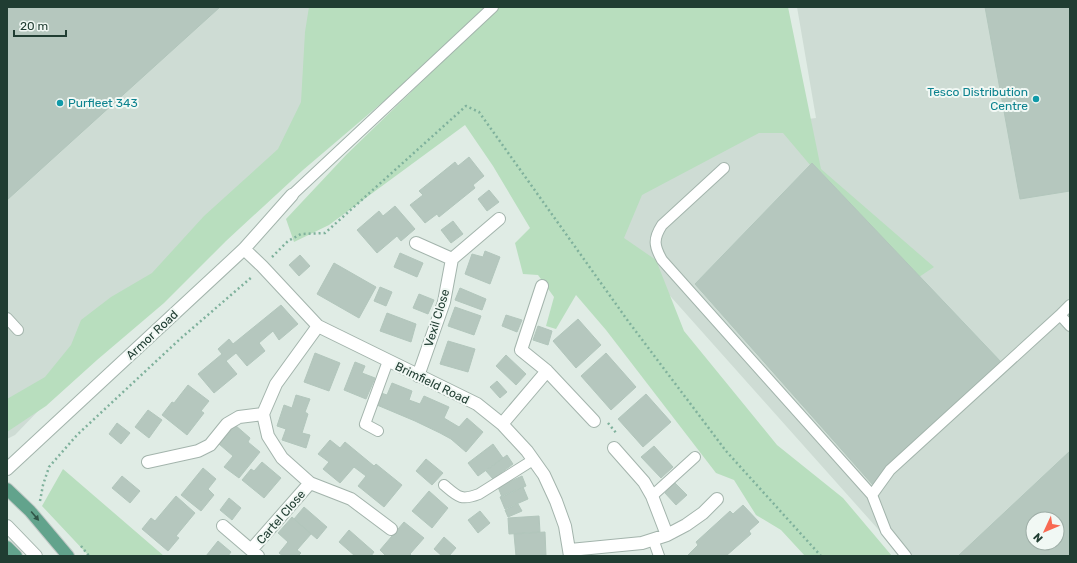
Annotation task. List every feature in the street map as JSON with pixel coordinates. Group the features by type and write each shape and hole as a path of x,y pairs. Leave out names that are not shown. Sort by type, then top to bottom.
{"main road":[{"path":"7,489 30,511 68,556"},
{"path":"7,547 16,556"}],"street":[{"name":"Armor Road","path":"7,469 244,249 292,195"},
{"path":"416,243 452,259 499,219"},
{"name":"Brimfield Road","path":"244,249 318,326 476,404 502,424 527,451 544,475 565,526 570,553"},
{"name":"Vexil Close","path":"418,376 444,302 452,259"},
{"path":"542,286 521,350 547,372 594,421"},
{"path":"318,326 276,384 263,414 268,436 282,458 310,483 351,500 391,529"},
{"path":"502,424 547,372"},
{"path":"148,462 198,451 210,445 227,424 239,417 263,414"},
{"path":"614,448 644,482 652,496 667,535"},
{"name":"Cartel Close","path":"223,526 255,553 310,483"},
{"path":"570,553 642,543 667,535 686,525 703,513 717,499"},
{"path":"7,526 36,556"}],"lane":[{"path":"292,195 494,7"},
{"path":"724,168 662,225 655,241 657,251 662,260 872,496 886,531 906,556"},
{"path":"872,496 890,470 1070,305"},
{"path":"1060,314 1070,326"},
{"path":"7,318 18,330"},
{"path":"378,431 365,424 388,361"},
{"path":"652,496 695,457"},
{"path":"444,485 461,498 469,498 479,494 534,460"},
{"path":"653,539 659,556"}],"path":[{"path":"41,501 43,485 49,467 77,435 180,339 252,278"},
{"path":"594,421 605,420 616,431 618,438 614,448"}],"shaded area":[{"path":"7,7 403,7 416,24 15,435 7,439"},
{"path":"797,7 1070,7 1070,556 902,556 614,233 630,194 754,126 816,118"}],"green space":[{"path":"309,7 788,7 821,169 934,267 910,283 783,133 759,133 642,195 624,238 656,260 684,331 777,445 843,498 892,556 805,556 781,530 756,515 734,480 716,473 606,330 576,295 556,329 546,326 554,297 538,275 523,274 515,243 530,228 493,166 465,125 329,225 294,242 286,219 347,154 438,66 431,61 303,170 226,241 164,303 46,406 7,432 7,399 45,377 71,345 81,320 111,297 152,273 204,216 278,149 301,102 305,32"},
{"path":"63,469 164,556 89,556 42,506"}],"building":[{"name":"Purfleet 343","path":"7,7 220,7 7,200"},
{"name":"Tesco Distribution Centre","path":"985,7 1070,7 1070,191 1020,199"},
{"path":"469,157 484,176 473,185 475,188 439,217 437,214 425,223 410,205 423,195 419,191 455,162 458,166"},
{"path":"812,163 1002,363 873,485 695,284"},
{"path":"489,190 499,202 487,211 478,199"},
{"path":"395,206 415,229 401,241 397,236 377,253 357,230 379,211 383,216"},
{"path":"453,221 463,234 451,243 441,230"},
{"path":"485,251 500,257 490,284 465,274 472,254 483,257"},
{"path":"400,253 423,263 417,277 394,267"},
{"path":"300,255 310,266 299,276 289,265"},
{"path":"334,263 376,287 359,318 317,294"},
{"path":"380,287 392,292 386,306 374,301"},
{"path":"460,288 486,299 482,310 455,300"},
{"path":"419,294 434,300 428,314 413,308"},
{"path":"281,305 298,324 279,340 273,331 259,343 265,351 247,366 236,353 226,361 237,374 214,393 198,374 222,354 218,349 229,339 233,344"},
{"path":"455,307 481,316 474,335 448,326"},
{"path":"387,313 416,324 411,342 380,331"},
{"path":"506,315 522,320 517,332 502,326"},
{"path":"578,319 601,345 576,368 553,341"},
{"path":"538,326 552,331 548,345 533,340"},
{"path":"448,341 475,349 468,372 440,364"},
{"path":"315,353 340,363 329,391 304,382"},
{"path":"606,353 636,387 611,410 581,376"},
{"path":"506,355 526,374 516,385 496,366"},
{"path":"355,362 365,366 362,373 375,378 366,399 344,390"},
{"path":"497,381 507,392 500,398 490,387"},
{"path":"392,383 412,391 409,400 420,404 424,396 449,407 444,418 459,427 467,418 483,432 466,452 451,439 440,433 377,405 381,393 387,395"},
{"path":"188,385 209,401 201,411 204,413 187,435 162,415 172,402 174,403"},
{"path":"646,394 671,422 643,447 618,419"},
{"path":"296,395 310,399 305,412 308,414 302,433 310,435 306,448 282,440 286,429 277,426 284,405 292,408"},
{"path":"148,410 162,420 149,438 135,427"},
{"path":"117,423 130,433 121,444 109,434"},
{"path":"235,425 250,438 248,442 260,452 239,478 224,467 233,456 219,444"},
{"path":"330,440 340,448 345,442 374,466 376,464 402,485 384,507 358,486 366,476 354,467 340,483 323,469 329,462 318,454"},
{"path":"493,444 503,458 478,476 468,463"},
{"path":"654,446 673,467 661,478 641,457"},
{"path":"1070,451 1070,556 958,556"},
{"path":"507,455 513,464 493,479 486,471"},
{"path":"426,459 443,473 432,485 416,471"},
{"path":"262,462 281,478 264,498 242,480 251,469 254,471"},
{"path":"203,468 216,479 208,489 214,495 201,511 181,495"},
{"path":"122,476 140,491 130,503 112,488"},
{"path":"522,476 526,486 502,497 498,487"},
{"path":"675,483 687,495 676,505 665,493"},
{"path":"523,487 528,499 505,509 500,497"},
{"path":"429,491 448,508 432,528 412,511"},
{"path":"176,496 195,513 176,536 179,538 168,551 142,529 151,518 155,521"},
{"path":"229,498 241,508 232,520 220,510"},
{"path":"518,504 522,511 508,517 505,510"},
{"path":"743,505 759,522 749,531 751,534 726,556 688,555 698,545 696,542 730,511 733,514"},
{"path":"304,507 327,527 317,539 294,519"},
{"path":"480,511 490,523 478,533 468,520"},
{"path":"539,516 540,532 509,534 508,518"},
{"path":"292,517 311,534 297,550 301,553 298,556 283,556 279,553 288,542 278,533"},
{"path":"404,522 424,538 410,554 412,556 386,556 380,550"},
{"path":"349,530 374,552 371,556 355,556 339,542"},
{"path":"545,532 546,556 516,556 514,534"},
{"path":"444,537 456,548 449,556 442,556 434,549"},
{"path":"218,541 231,552 228,556 206,556"}],"place":[{"name":"Tesco Distribution Centre","path":"1036,99"},
{"name":"Purfleet 343","path":"60,103"}]}
